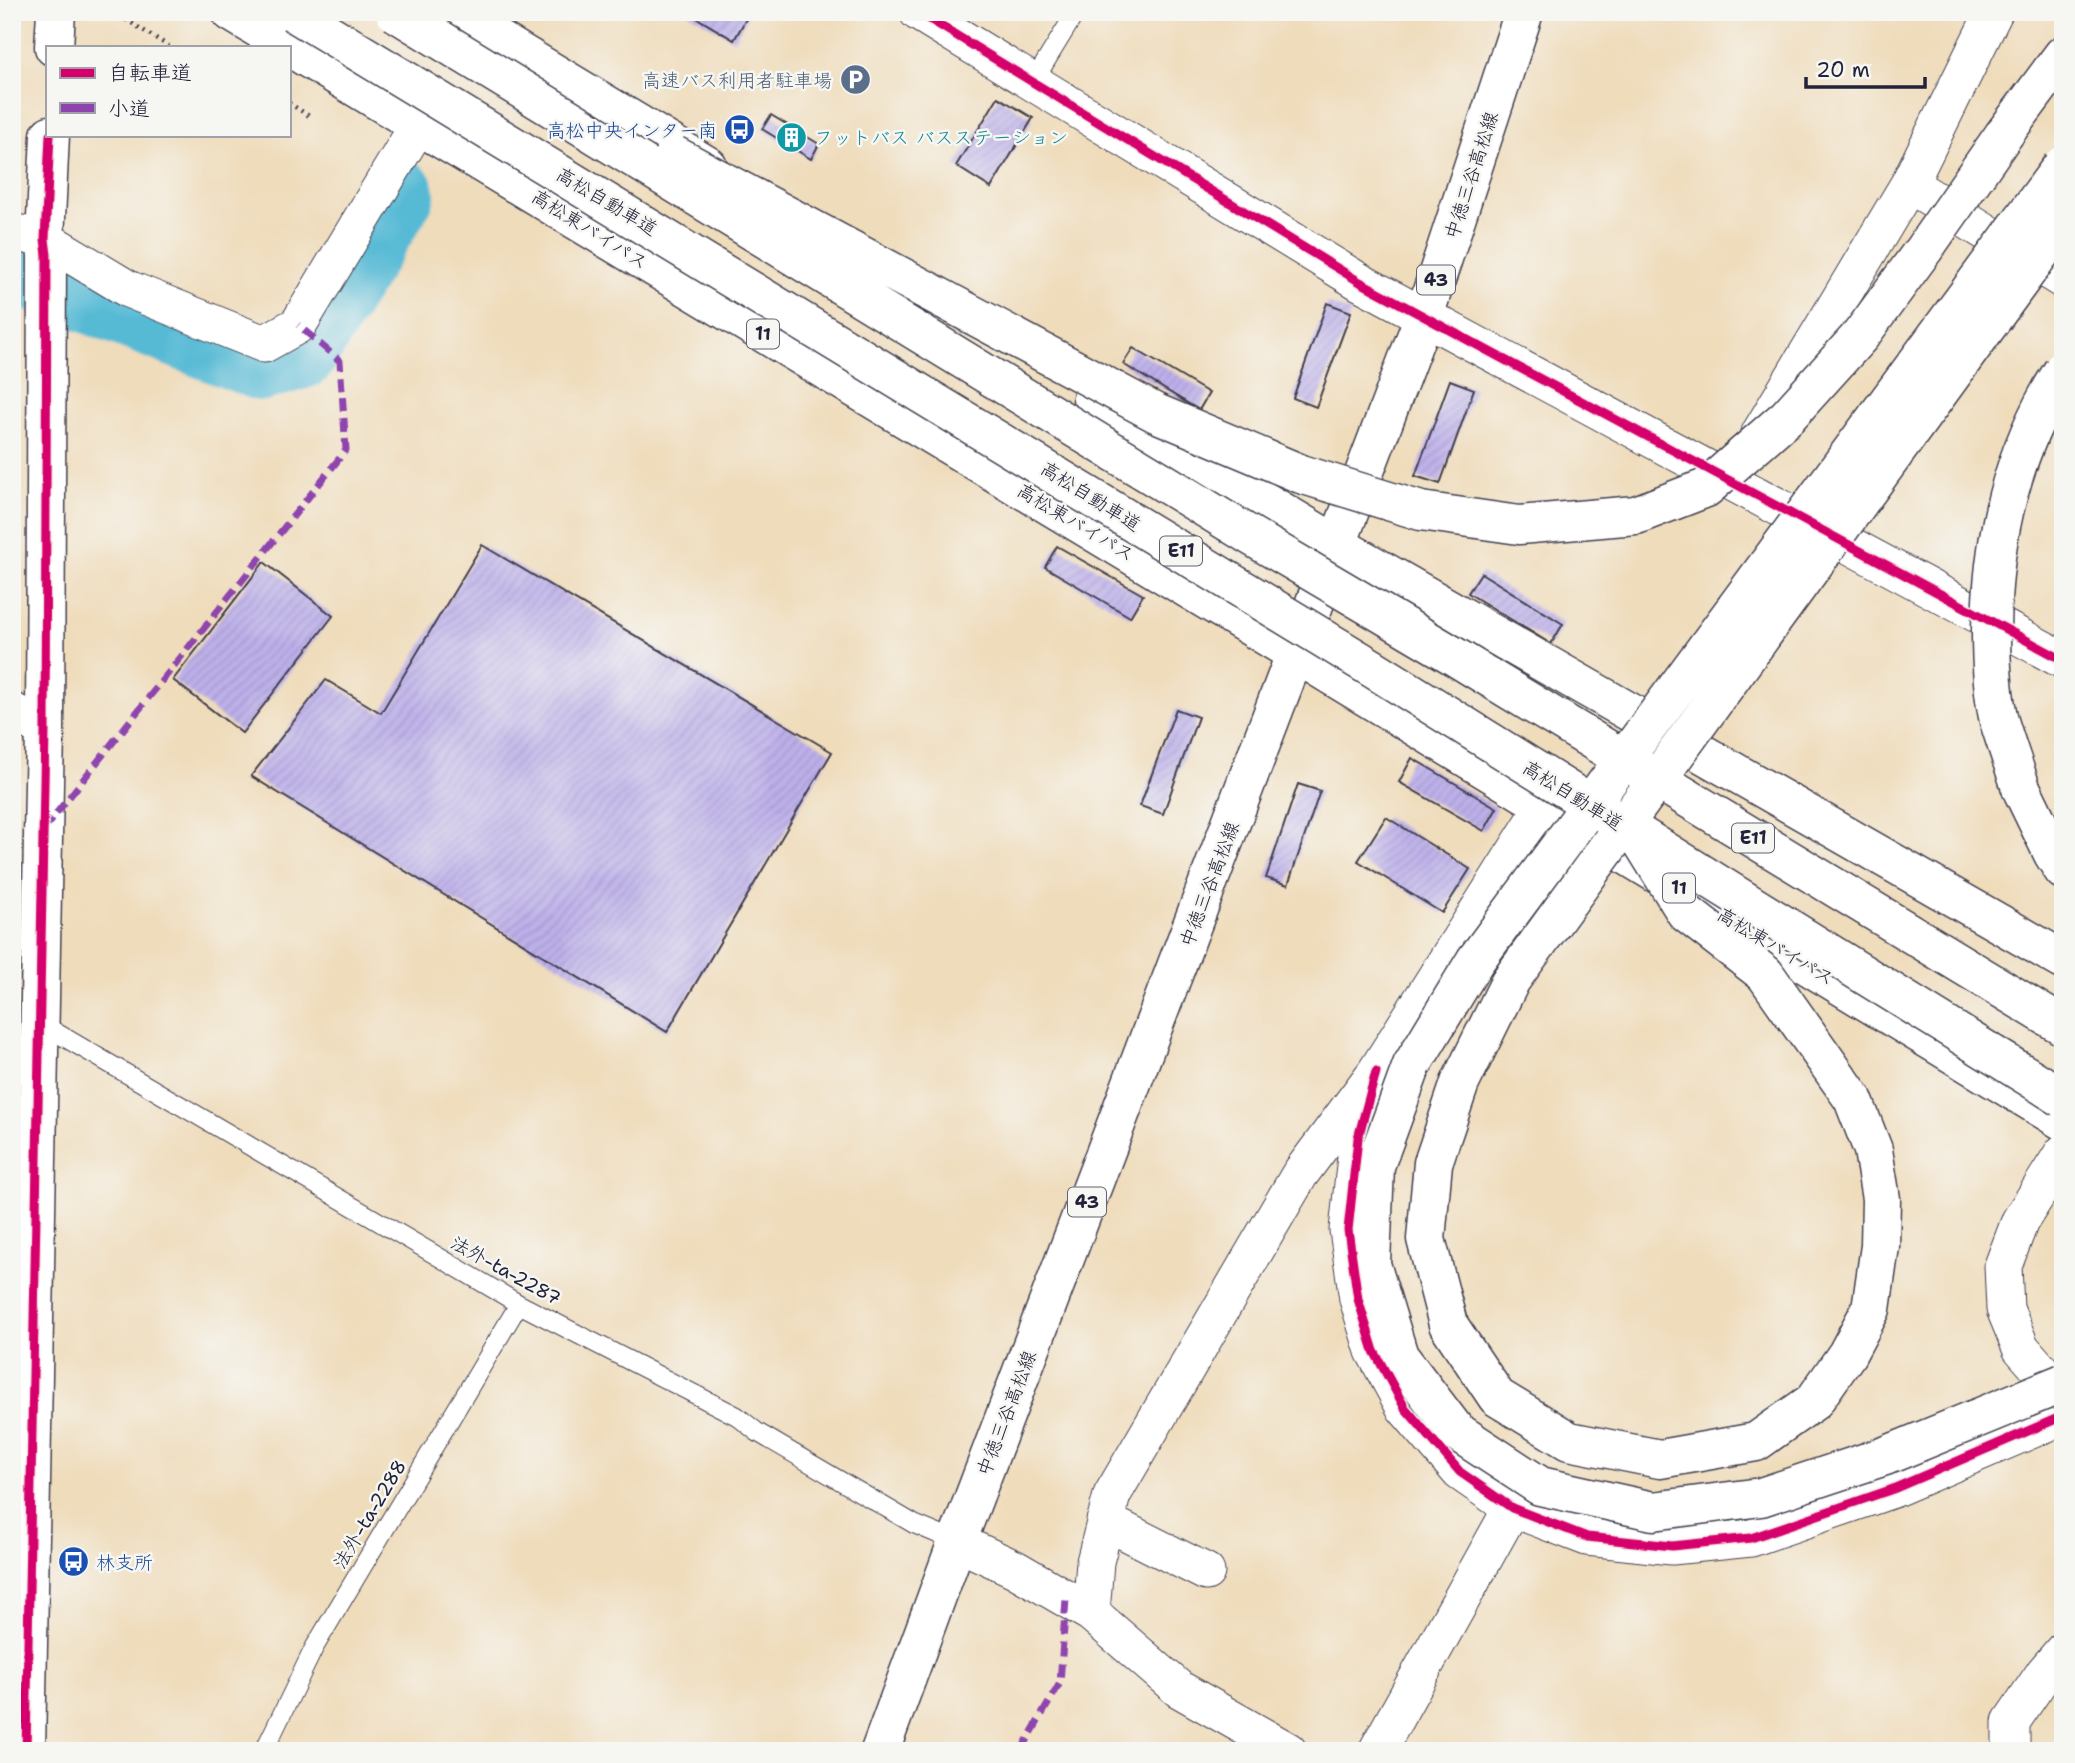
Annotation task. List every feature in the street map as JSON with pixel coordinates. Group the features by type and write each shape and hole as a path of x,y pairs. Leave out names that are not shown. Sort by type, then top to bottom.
{"main road":[{"path":"54,46 55,12"},
{"name":"高松東バイパス","path":"231,12 288,46"},
{"name":"高松自動車道","path":"293,12 800,317 2063,1098"},
{"name":"E11","path":"395,12 1240,529 2063,1026"},
{"path":"407,12 1156,413 1301,474 1421,511 1519,526 1636,515 1706,488 1787,417 1861,335 2063,55"},
{"name":"中徳三谷高松線","path":"880,1751 1424,316 1524,12"},
{"path":"474,18 1336,544 2063,960"},
{"name":"高松東バイパス","path":"290,47 2063,1121"},
{"path":"26,1751 23,1434 40,1023 45,730 47,307 35,242 50,136"},
{"path":"2062,165 1475,961 1412,1065 1375,1166 1371,1264 1399,1356 1456,1431 1540,1486 1653,1511 1761,1497 1885,1456 2063,1383"},
{"path":"1639,837 1686,913 1765,974 1853,1099 1873,1150 1881,1199 1880,1246 1871,1309 1847,1354 1814,1401 1756,1442 1660,1460 1569,1441 1497,1397 1448,1324 1426,1239 1433,1163 1460,1083 1511,980 2063,222"},
{"path":"2063,370 2019,455 2000,525 1992,592 1991,659 1999,719 2021,788 2063,870"}],"street":[{"path":"918,12 1360,282 2063,660"},
{"path":"1731,482 1909,184 1994,12"},
{"path":"35,242 128,289 264,344 298,325 419,124"},
{"path":"1909,184 2063,280"},
{"path":"12,711 45,730"},
{"path":"1091,1613 1095,1562 1112,1495 1300,1174 1376,1072 1545,805"},
{"path":"1376,1072 1358,1138 1348,1230 1358,1299 1374,1351 1405,1408 1460,1472 1512,1508 1587,1536 1672,1546 1751,1538 1893,1489 2063,1416"},
{"path":"2063,1153 2021,1221 2003,1266 2005,1308 2021,1348 2048,1379 2063,1390"},
{"path":"1377,1751 1512,1508"},
{"path":"1105,1521 1206,1572"},
{"path":"957,1542 1015,1569 1091,1613 1179,1689 1288,1751"},
{"path":"2011,1751 2011,1722 2027,1696 2063,1651"}],"lane":[{"path":"1033,82 1076,12"},
{"name":"法外-ta-2287","path":"40,1023 519,1304 737,1416 757,1432 914,1524 957,1542"},
{"name":"法外-ta-2288","path":"264,1751 314,1648 519,1304"}],"path":[{"path":"114,12 168,46"},
{"path":"290,104 309,116"}],"building":[{"path":"687,12 750,12 734,40"},
{"path":"998,97 1033,118 991,188 956,166"},
{"name":"フットバス バスステーション","path":"771,115 819,144 811,159 762,129"},
{"path":"1327,303 1351,312 1316,407 1293,398"},
{"path":"1133,348 1209,393 1199,410 1123,364"},
{"path":"1450,380 1474,389 1440,484 1415,476"},
{"path":"482,545 832,752 667,1032 251,776 326,680 381,713"},
{"path":"1057,546 1143,595 1130,617 1045,567"},
{"path":"264,562 333,616 242,733 173,680"},
{"path":"1481,573 1563,624 1551,644 1468,593"},
{"path":"1176,709 1198,717 1163,814 1140,806"},
{"path":"1412,758 1497,808 1484,831 1399,782"},
{"path":"1298,784 1320,791 1288,885 1266,878"},
{"path":"1386,817 1470,869 1442,913 1358,861"}],"waterway":[{"path":"12,267 262,365 302,353 399,194"}],"marked path":[{"path":"43,830 346,450 340,361 298,325"},
{"path":"1021,1751 1060,1683 1066,1599"}],"cycle path":[{"path":"918,12 1360,282 2063,660"},
{"path":"26,1751 45,730 45,239 50,136"},
{"path":"1376,1072 1358,1138 1348,1230 1358,1299 1374,1351 1405,1408 1460,1472 1512,1508 1587,1537 1672,1546 1751,1538 1893,1489 2063,1416"}],"place":[{"name":"高速バス利用者駐車場","path":"855,80"},
{"name":"高松中央インター南","path":"740,130"},
{"name":"フットバス バスステーション","path":"791,137"},
{"name":"林支所","path":"73,1562"}]}
